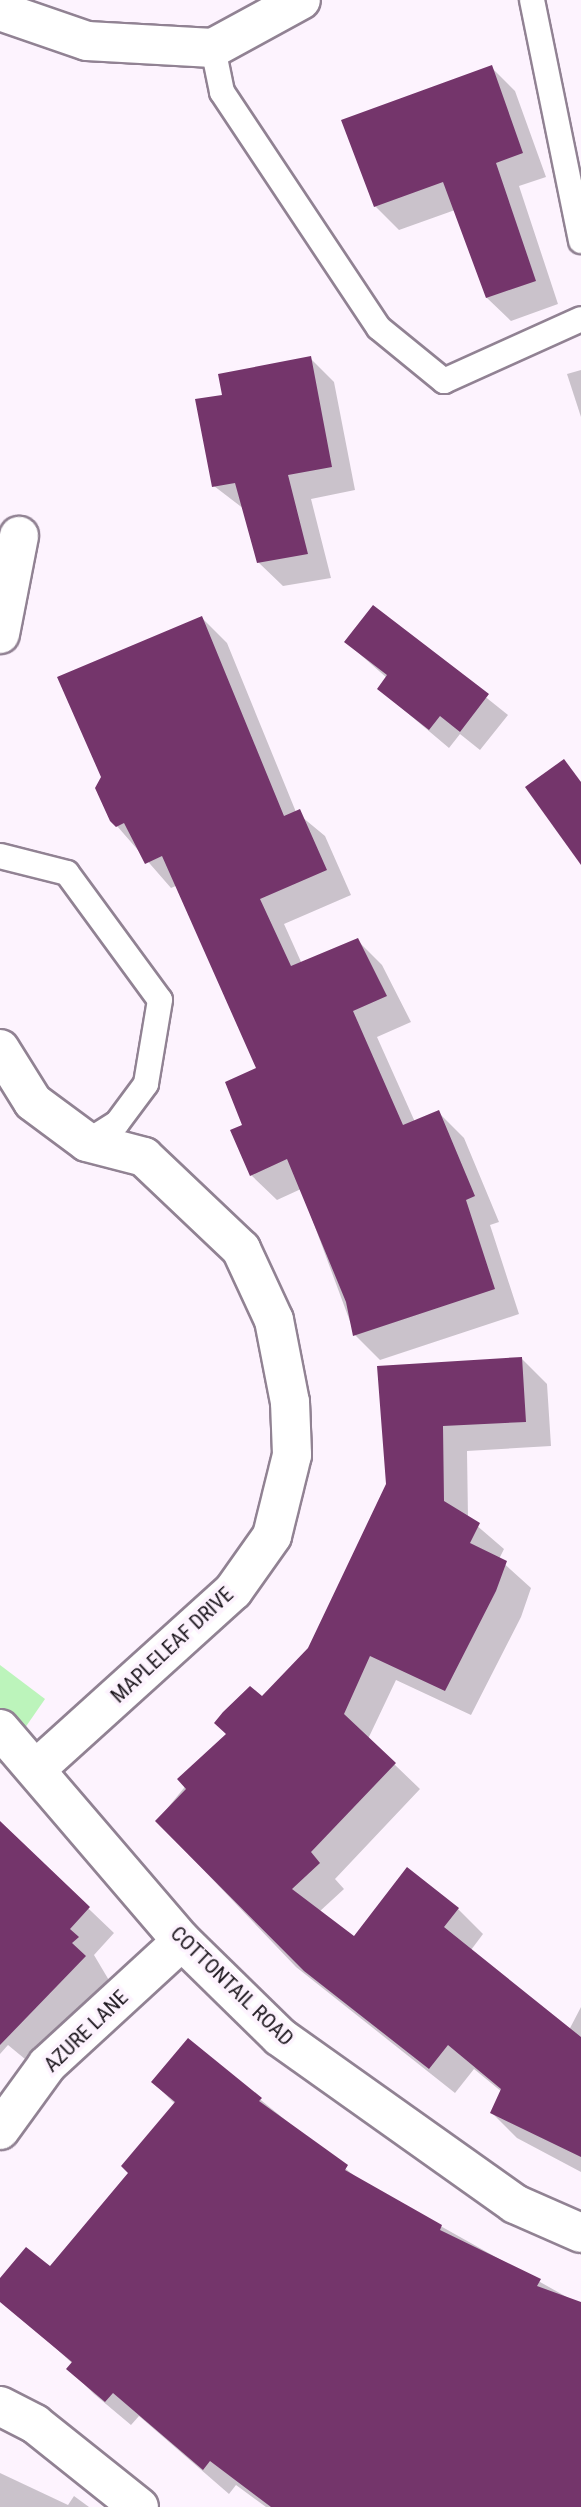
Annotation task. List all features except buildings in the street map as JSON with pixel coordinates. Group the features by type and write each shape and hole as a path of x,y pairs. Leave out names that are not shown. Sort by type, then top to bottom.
{"street":[{"path":"0,11 87,41 213,48 301,0"},
{"path":"0,634 19,536"},
{"name":"MAPLELEAF DRIVE","path":"0,1049 33,1102 87,1142 144,1157 240,1249 274,1321 290,1402 292,1455 272,1536 233,1591 38,1768"},
{"name":"COTTONTAIL ROAD","path":"0,1729 38,1768 182,1941 280,2037 514,2204 581,2233"},
{"name":"AZURE LANE","path":"0,2130 47,2065 182,1941"},
{"path":"0,2406 35,2424 139,2507"}],"lane":[{"path":"532,0 581,241"},
{"path":"213,48 222,92 379,328 444,381 581,319"},
{"path":"0,856 67,873 160,999 146,1084 117,1123 87,1142"}],"green space":[{"path":"0,1665 45,1699 0,1764"}]}
